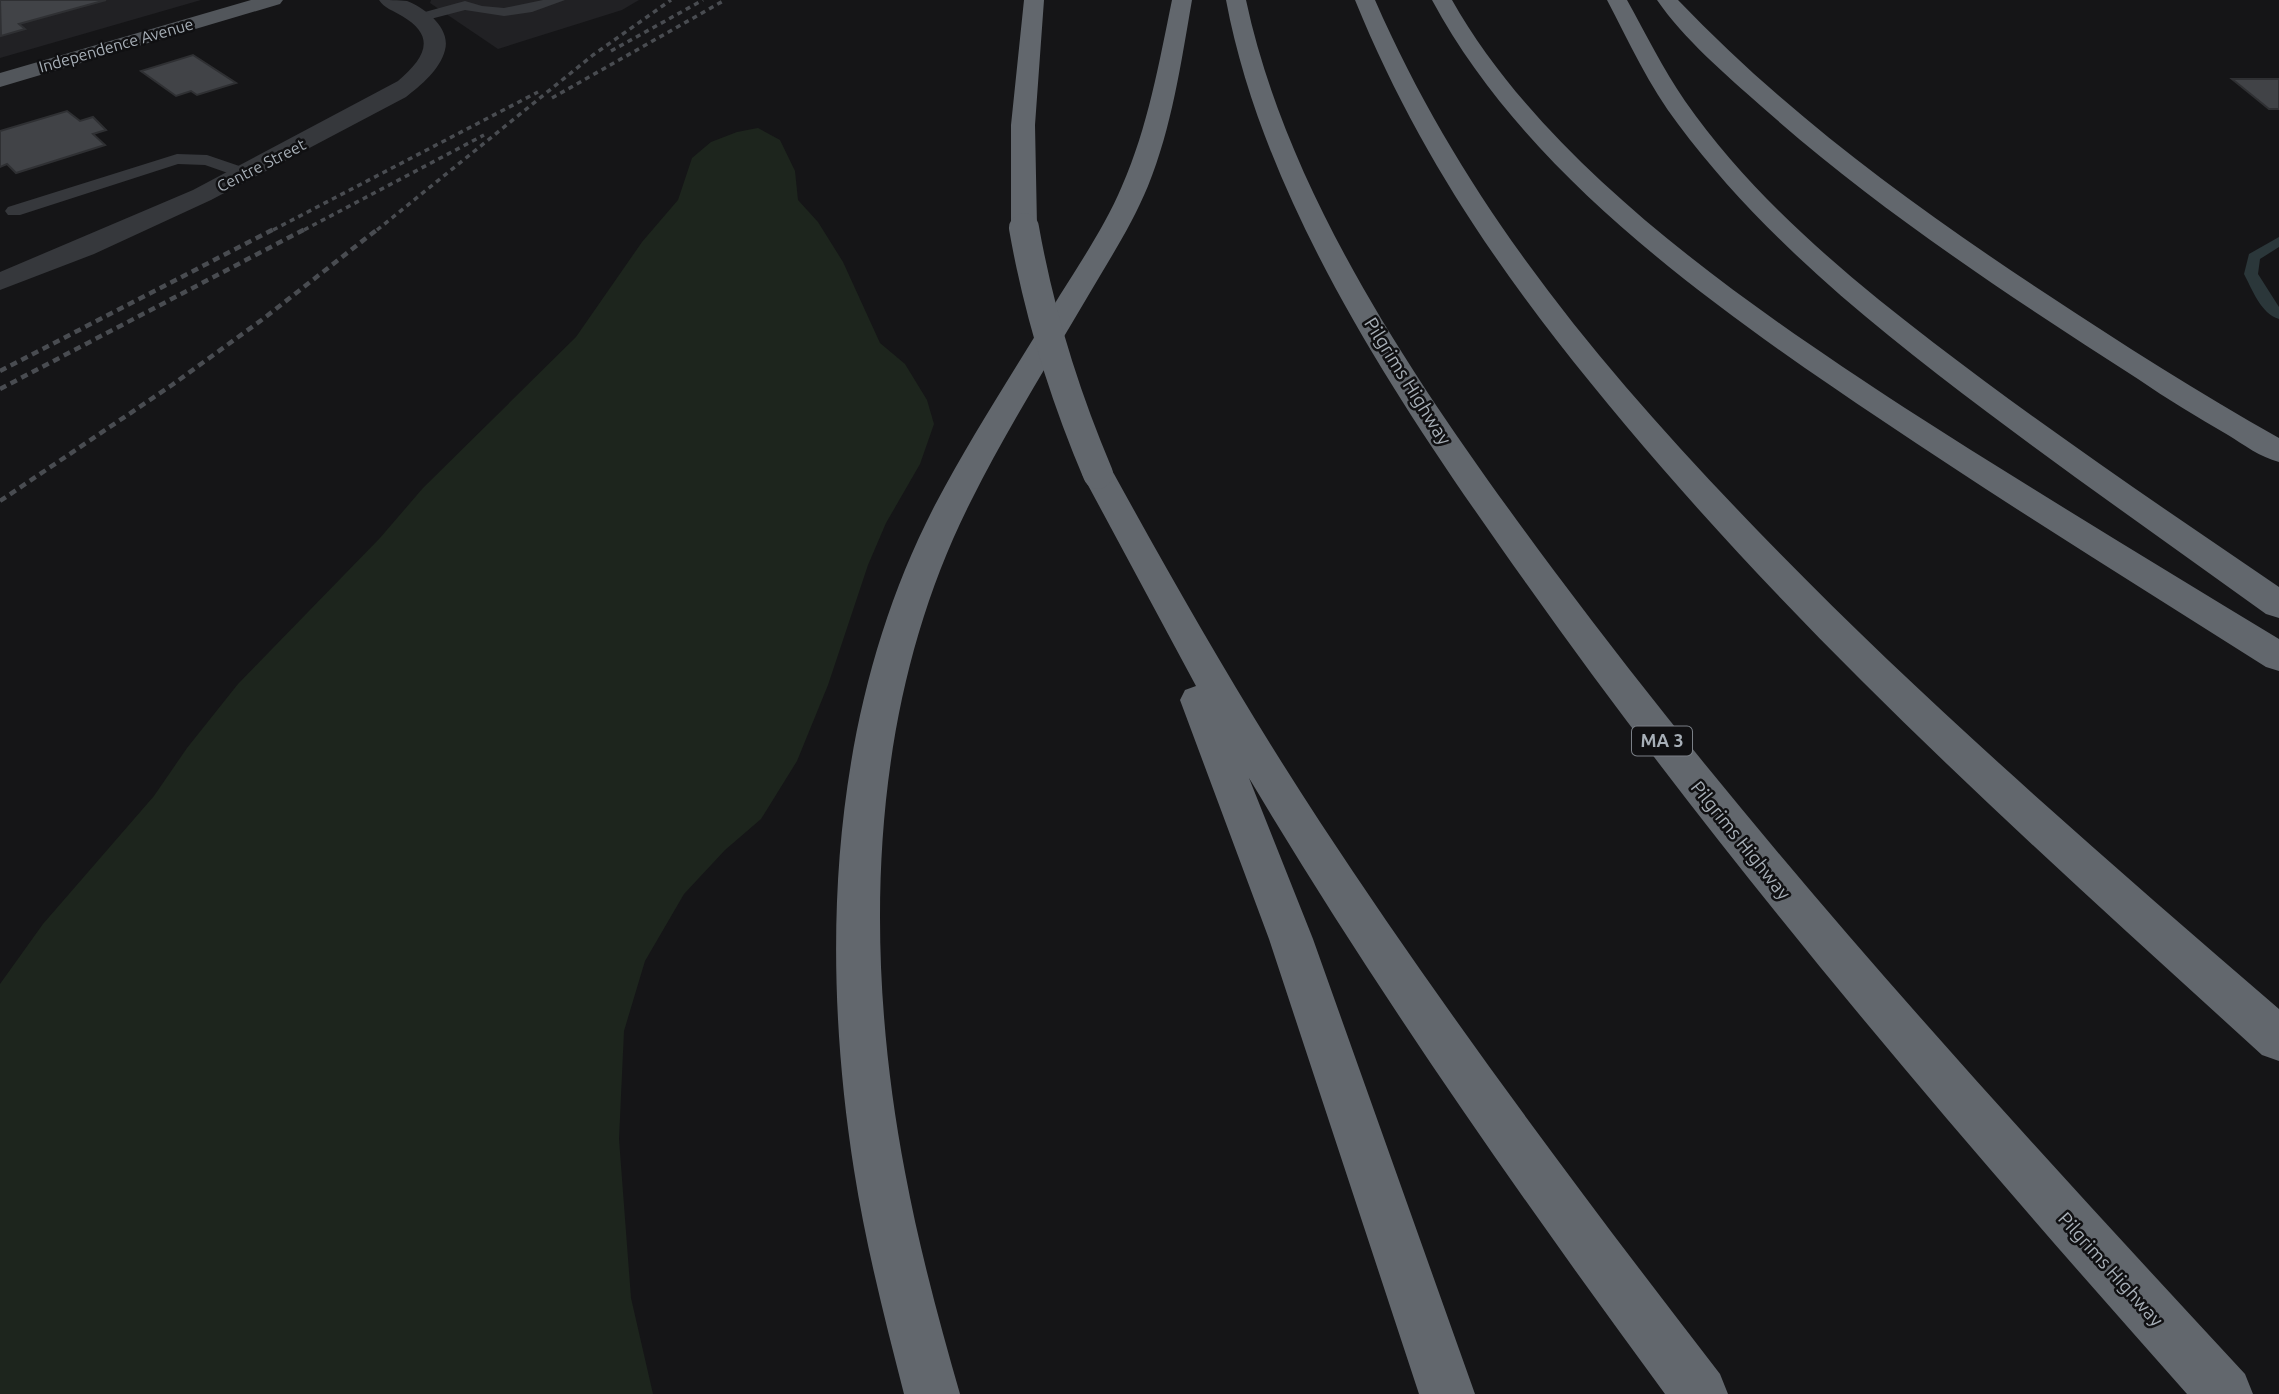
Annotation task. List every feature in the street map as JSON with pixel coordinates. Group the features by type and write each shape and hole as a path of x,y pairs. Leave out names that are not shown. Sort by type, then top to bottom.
{"highway":[{"path":"1034,0 1021,150 1024,226 1046,339 1079,431 1200,701 1256,844 1447,1394"},
{"path":"932,1394 892,1236 868,1096 863,1048 858,902 862,836 873,749 892,656 905,614 937,534 975,463 1113,230 1135,186 1157,122 1182,0"},
{"name":"Pilgrims Highway","path":"1236,0 1241,30 1260,89 1285,155 1322,232 1401,374 1518,548 1644,719 1795,906 2021,1167 2225,1394"},
{"path":"1365,0 1393,66 1426,129 1496,243 1567,336 1657,443 1779,574 1935,729 2279,1040"},
{"path":"1442,0 1486,69 1527,118 1617,208 1696,275 1795,348 1899,418 2279,657"},
{"path":"1617,0 1662,82 1686,119 1753,197 1819,262 1950,370 2279,606"},
{"path":"1667,0 1773,105 1887,196 1996,274 2100,342 2279,452"},
{"path":"1098,474 1147,570 1235,724 1367,929 1543,1184 1700,1394"}],"main road":[{"name":"Independence Avenue","path":"0,80 273,0"}],"street":[{"path":"389,0 419,18"},
{"name":"Centre Street","path":"0,282 129,229 245,174 381,103 410,84 425,68 436,44 431,29 419,18"}],"lane":[{"path":"419,18 464,2 480,10 504,12 532,8 558,0"},
{"path":"14,211 177,159 207,160 245,174"}],"shaded area":[{"path":"0,0 201,0 0,58"},
{"path":"431,0 639,0 622,10 498,49 430,3"},
{"path":"758,128 780,140 795,171 798,200 818,222 843,262 880,343 905,364 927,400 934,424 920,464 886,523 868,565 828,685 797,761 761,819 725,850 684,894 645,961 624,1031 619,1139 631,1298 653,1394 0,1394 0,984 43,924 154,796 187,748 238,684 380,538 423,488 576,337 642,242 678,200 692,158 711,142 737,132"}],"building":[{"path":"0,0 106,0 19,24 25,29 1,36"},
{"path":"193,55 236,83 197,95 191,91 176,96 141,71"},
{"path":"2232,79 2279,79 2279,109 2269,109"},
{"path":"67,111 80,121 93,117 106,130 93,134 105,145 16,173 7,164 0,167 0,131"}],"waterway":[{"path":"2279,241 2254,257 2251,274 2267,303 2279,315"}],"railway":[{"path":"377,230 593,55 671,0"},
{"path":"611,51 703,0"},
{"path":"552,98 725,0"},
{"path":"273,230 538,92"},
{"path":"304,230 484,135"},
{"path":"0,371 276,228"},
{"path":"0,389 307,228"},
{"path":"0,501 172,385 263,319 379,228"}]}
